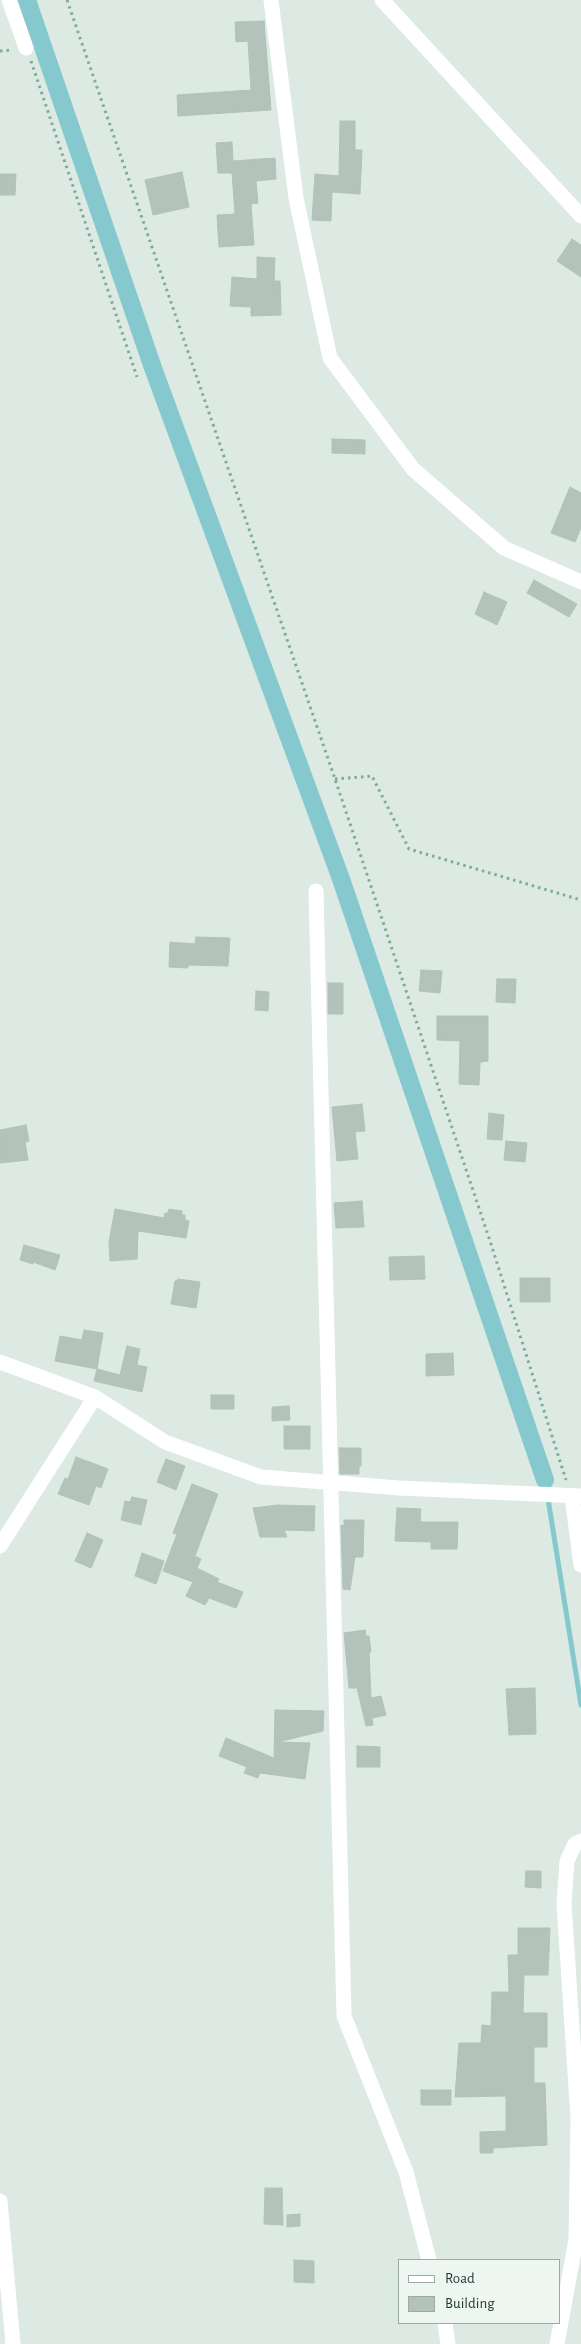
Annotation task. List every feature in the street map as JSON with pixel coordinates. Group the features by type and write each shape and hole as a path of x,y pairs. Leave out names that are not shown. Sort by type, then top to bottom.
{"street":[{"path":"8,0 26,48"},
{"path":"271,0 296,198 330,358 413,469 504,548 581,582"},
{"path":"382,0 581,216"},
{"path":"316,891 344,2016 406,2172 429,2259"},
{"path":"0,1362 95,1397 165,1442 261,1477 330,1483 576,1497 581,1565"},
{"path":"0,1546 95,1397"},
{"path":"561,2322 576,2240 578,2118 564,1904 567,1861 575,1844 581,1841"},
{"path":"0,2201 12,2344"},
{"path":"445,2324 448,2344"},
{"path":"557,2344 561,2324"}],"path":[{"path":"67,0 335,779 576,1497"},
{"path":"26,48 137,377"},
{"path":"335,779 372,776 409,849 581,900"}],"building":[{"path":"264,21 271,110 178,116 177,95 251,90 248,41 236,42 235,22"},
{"path":"340,121 355,121 355,150 362,150 360,194 332,192 331,221 312,220 315,174 339,176"},
{"path":"232,142 233,161 275,158 276,179 256,181 258,203 251,204 254,245 219,247 217,215 235,214 232,173 218,173 216,143"},
{"path":"182,172 189,207 153,215 145,180"},
{"path":"0,174 16,174 15,195 0,195"},
{"path":"572,239 581,245 581,277 557,261"},
{"path":"257,257 275,258 274,281 280,281 281,315 251,316 251,307 230,306 232,277 257,279"},
{"path":"332,439 365,440 365,454 332,453"},
{"path":"570,487 581,493 581,528 575,542 551,533"},
{"path":"534,580 577,604 569,617 527,593"},
{"path":"484,592 507,602 497,625 475,614"},
{"path":"196,937 230,938 228,966 188,965 188,968 169,967 170,942 195,944"},
{"path":"421,970 442,971 440,993 419,991"},
{"path":"497,979 516,979 515,1003 496,1002"},
{"path":"328,983 343,983 343,1014 328,1014"},
{"path":"256,991 269,992 268,1011 255,1010"},
{"path":"437,1016 488,1016 488,1061 480,1062 479,1085 459,1084 460,1041 437,1040"},
{"path":"362,1104 365,1131 355,1132 358,1159 337,1161 332,1107"},
{"path":"489,1113 504,1115 502,1140 487,1139"},
{"path":"26,1125 29,1141 25,1142 28,1160 0,1163 0,1130"},
{"path":"506,1141 527,1143 525,1162 504,1160"},
{"path":"362,1201 364,1227 336,1228 334,1203"},
{"path":"115,1209 164,1218 165,1213 168,1213 169,1209 182,1211 182,1215 185,1215 185,1220 189,1221 186,1238 138,1231 137,1259 110,1261 109,1242"},
{"path":"24,1245 60,1255 55,1270 33,1262 33,1264 20,1260"},
{"path":"424,1256 425,1279 390,1280 389,1257"},
{"path":"520,1278 550,1278 550,1302 520,1302"},
{"path":"178,1279 200,1282 196,1308 171,1304 175,1281"},
{"path":"84,1330 103,1333 97,1369 55,1361 60,1336 82,1340"},
{"path":"127,1346 140,1349 137,1365 147,1367 142,1392 94,1381 97,1369 120,1375"},
{"path":"453,1353 454,1375 426,1376 426,1354"},
{"path":"211,1395 234,1395 234,1409 211,1409"},
{"path":"289,1406 290,1420 272,1421 272,1407"},
{"path":"284,1426 310,1426 310,1449 284,1449"},
{"path":"339,1448 361,1448 359,1474 340,1474"},
{"path":"76,1457 108,1469 101,1488 96,1486 89,1505 58,1494 65,1478 68,1479"},
{"path":"166,1459 185,1466 176,1490 157,1482"},
{"path":"192,1484 218,1494 195,1556 201,1559 197,1568 219,1579 217,1582 243,1592 236,1608 209,1598 205,1605 186,1596 193,1582 163,1571 177,1534 173,1533"},
{"path":"132,1497 147,1500 141,1525 121,1520 125,1501 130,1502"},
{"path":"278,1505 315,1506 314,1531 284,1530 287,1537 260,1537 253,1508"},
{"path":"397,1508 421,1509 420,1522 458,1522 457,1549 431,1549 431,1542 395,1541"},
{"path":"344,1520 364,1520 363,1557 355,1557 350,1590 343,1589 341,1525 344,1526"},
{"path":"87,1533 103,1540 91,1568 75,1561"},
{"path":"142,1553 164,1561 156,1584 135,1576"},
{"path":"365,1630 366,1636 369,1636 371,1652 369,1652 371,1698 381,1696 386,1715 372,1718 373,1725 366,1726 357,1688 349,1688 344,1633"},
{"path":"535,1688 536,1734 509,1735 506,1689"},
{"path":"275,1710 324,1711 323,1731 278,1742 310,1743 305,1779 260,1773 258,1778 244,1773 247,1767 219,1756 226,1738 274,1758"},
{"path":"357,1746 380,1747 380,1767 357,1767"},
{"path":"526,1871 541,1871 541,1888 525,1887"},
{"path":"518,1928 550,1928 548,1975 524,1975 523,2013 547,2013 547,2047 534,2047 534,2083 545,2083 547,2145 493,2148 493,2153 480,2153 480,2132 506,2131 506,2096 455,2097 459,2043 481,2043 482,2025 491,2026 492,1992 509,1992 508,1955 518,1955"},
{"path":"421,2090 451,2090 451,2105 421,2105"},
{"path":"265,2188 282,2188 283,2225 264,2224"},
{"path":"300,2214 300,2226 287,2227 287,2215"},
{"path":"294,2260 314,2261 314,2283 294,2282"}],"waterway":[{"path":"27,0 153,368 341,879 545,1480"},
{"path":"545,1480 581,1705"}]}
